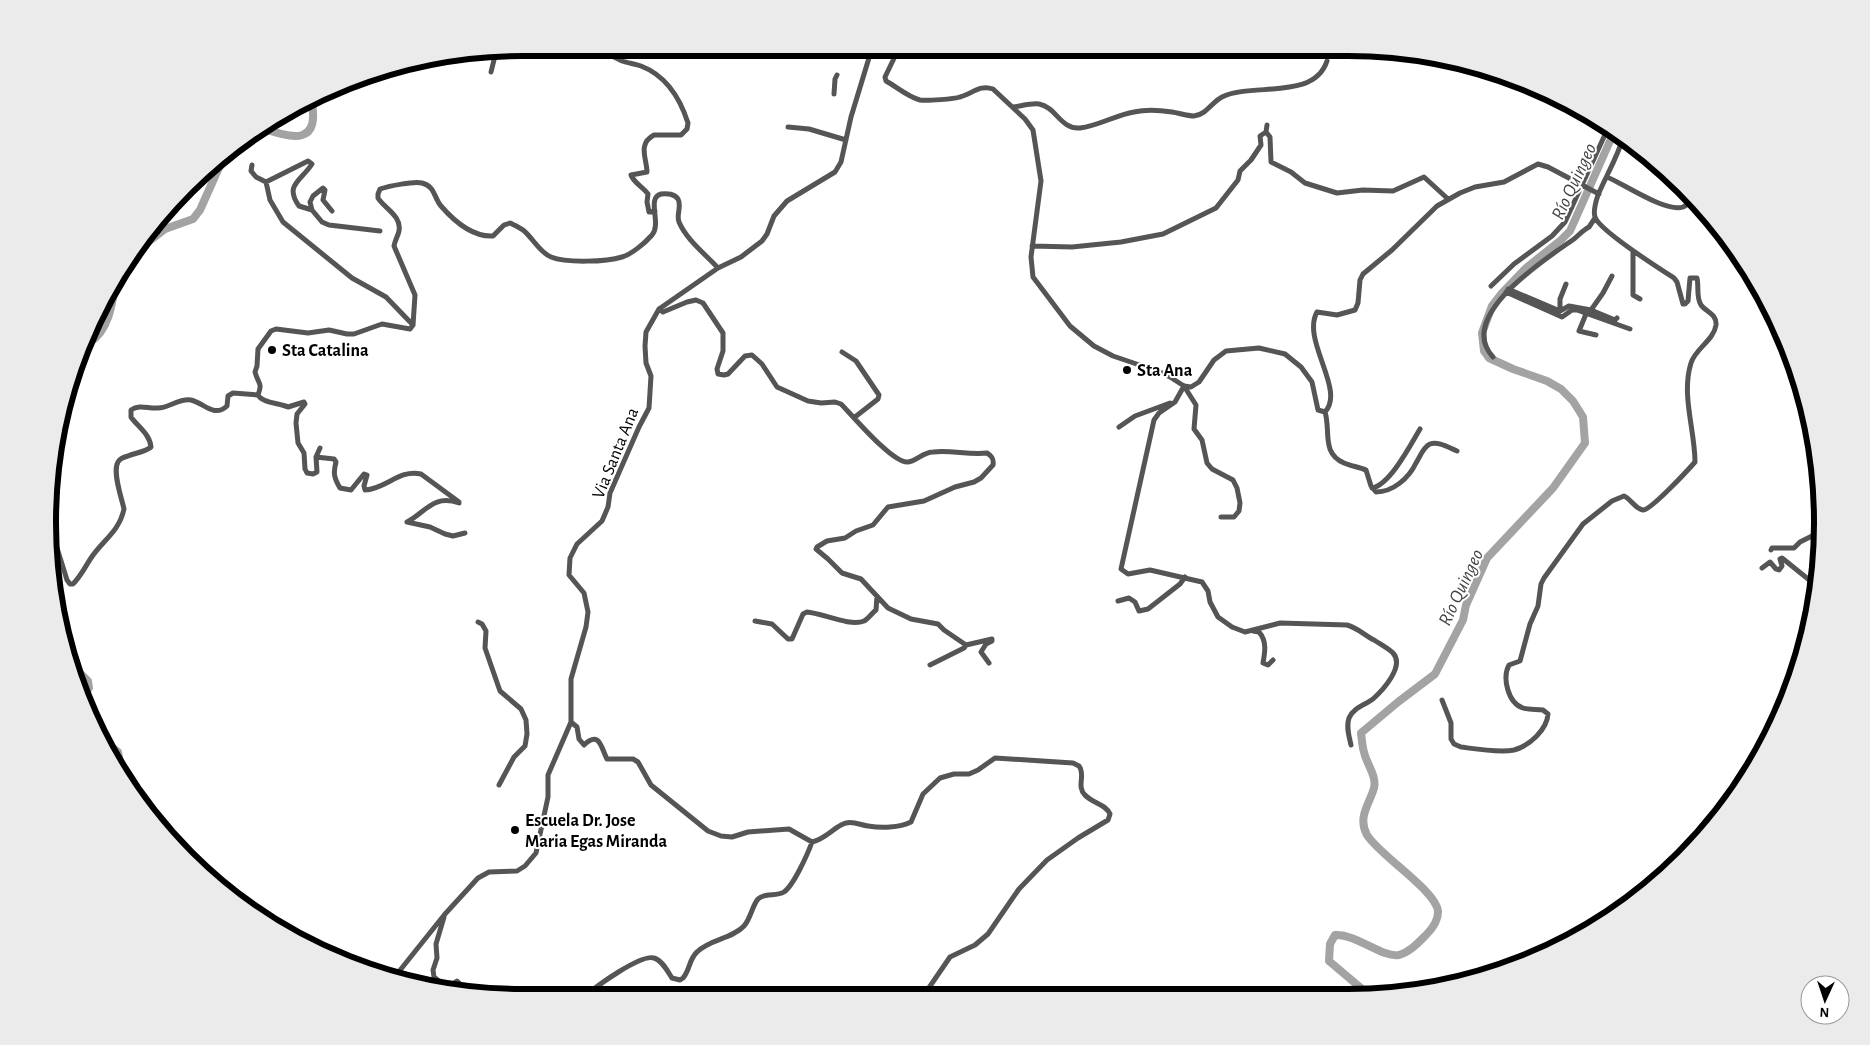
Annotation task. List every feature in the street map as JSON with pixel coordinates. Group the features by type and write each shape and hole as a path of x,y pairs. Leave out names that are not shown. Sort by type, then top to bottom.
{"street":[{"path":"614,56 655,73 674,90 688,123 681,135 654,135 651,137 646,142 643,156 647,172 631,175 633,180 642,186 648,194 646,202 649,212 655,211"},
{"name":"Via Santa Ana","path":"445,914 478,878 489,872 517,871 525,866 536,853 548,797 548,775 571,722 572,679 586,627 588,612 584,593 570,575 570,558 577,544 602,521 608,507 610,493 649,408 651,376 646,363 645,337 659,310 718,268 741,257 762,241 774,216 787,201 835,172 841,162 850,117 869,56"},
{"path":"895,56 886,81 907,94 919,100 928,101 959,98 986,86 993,88 1030,125 1036,143 1040,192 1031,257 1033,277 1070,326 1094,346 1190,387 1196,385 1214,360 1226,350 1259,348 1285,354 1294,360 1312,382 1318,410 1325,412"},
{"path":"491,72 493,57"},
{"path":"1013,107 1042,104 1070,128 1080,128 1130,112 1147,110 1196,116 1206,112 1222,97 1296,86 1313,81 1327,61"},
{"path":"834,94 835,79 838,75"},
{"path":"1267,125 1266,132 1270,138 1272,162 1291,172 1305,183 1337,193 1364,190 1388,192 1424,177 1448,199"},
{"path":"788,127 809,129 846,140"},
{"path":"1032,246 1072,247 1121,242 1163,234 1216,208 1238,180 1240,171 1251,160 1260,144 1260,136 1266,132"},
{"path":"1491,286 1514,264 1552,236 1561,226 1584,186 1605,134"},
{"path":"1442,700 1450,723 1450,739 1454,744 1462,747 1515,750 1536,736 1547,724 1548,714 1543,710 1525,709 1516,704 1510,696 1507,669 1509,665 1520,661 1530,624 1538,606 1541,584 1544,578 1583,524 1612,502 1624,496 1640,509 1649,508 1695,462 1688,394 1689,372 1694,356 1703,347 1715,328 1716,320 1713,314 1699,302 1697,278 1690,278 1688,301 1683,304 1678,282 1674,278 1633,251 1604,228 1595,218 1594,211 1597,193 1607,177 1620,145"},
{"path":"266,182 308,161 310,162 312,164 293,188 292,194 300,206 312,210"},
{"path":"252,164 251,171 256,177 266,182"},
{"path":"1457,451 1432,443 1426,447 1409,474 1391,490 1376,492 1369,482 1366,470 1344,463 1331,454 1328,446 1325,412 1330,402 1330,389 1317,348 1313,326 1317,312 1337,315 1355,310 1358,303 1360,280 1363,274 1392,250 1437,206 1476,187 1504,182 1538,164 1548,167 1597,193"},
{"path":"1607,177 1651,200 1678,207 1688,204"},
{"path":"266,182 270,200 284,222 352,278 386,297 413,325"},
{"path":"258,395 261,384 255,372 258,366 258,349 271,331 281,330 308,333 329,330 354,334 382,324 410,329 413,325 415,294 394,246 399,231 399,224 394,214 378,198 380,189 421,183 430,187 440,205 467,229 477,235 493,236 504,225 510,223 524,230 550,257 583,262 622,257 634,250 653,234 656,224 653,202 658,195 669,194 678,199 680,204 678,219 682,228 718,268"},
{"path":"332,211 323,200 325,190 323,188 313,196 310,202 312,210 322,222 329,225 380,231"},
{"path":"1493,357 1487,351 1485,327 1494,308 1507,291 1548,256 1576,238 1595,218"},
{"path":"1633,251 1633,295 1640,299"},
{"path":"1596,335 1579,331 1588,312 1603,293 1612,276"},
{"path":"1560,311 1560,299 1566,284"},
{"path":"1507,291 1560,311 1570,306 1614,320 1617,318"},
{"path":"1507,291 1562,317 1572,310 1588,312 1630,329"},
{"path":"659,310 663,312 696,300 703,302 723,333 723,352 717,369 718,374 724,376 728,374 745,356 752,355 762,364 777,387 808,401 841,404 888,453 901,461 907,462 922,454 935,451 987,453 994,460 993,465 981,478 974,482 924,500 888,507 874,525 856,531 845,538 827,541 816,547 816,551 828,559 842,573 862,579 888,608 911,618 938,624 966,645"},
{"path":"842,352 856,361 879,395 869,407 855,418"},
{"path":"1184,386 1176,402 1159,413 1154,420 1120,565 1123,572 1128,574 1150,570 1202,582 1205,585 1212,607 1218,616 1239,631 1245,632 1280,623 1347,625 1356,628 1394,654 1397,659 1396,670 1391,678 1372,700 1355,710 1349,717 1348,728 1351,745"},
{"path":"1184,386 1196,405 1194,430 1202,440 1207,462 1212,469 1233,480 1237,488 1240,504 1239,511 1234,516 1221,517"},
{"path":"57,548 66,580 73,584 86,568 90,558 116,531 124,509 119,495 116,473 117,464 121,459 151,447 141,428 131,416 130,412 133,408 143,406 158,408 189,400 217,411 225,408 228,396 233,393 258,395 260,399 266,402 288,407 302,402 306,403 296,419 298,443 304,453 307,473 313,474 317,472 316,457 320,448"},
{"path":"1119,427 1135,416 1176,402"},
{"path":"1372,488 1378,487 1397,467 1420,429"},
{"path":"316,457 334,459 336,462 334,479 340,488 351,490 364,474 367,475 364,486 365,490 372,490 404,474 421,474 459,503 449,500 426,507 407,522 430,527 454,536 465,533"},
{"path":"1771,550 1772,548 1794,548 1800,542 1814,535"},
{"path":"1762,568 1770,562 1779,570 1782,566 1780,559 1782,558 1810,581"},
{"path":"1118,601 1129,598 1135,602 1139,611 1144,611 1180,584 1185,577"},
{"path":"755,621 772,624 788,639 792,639 803,614 807,612 842,620 864,621 876,610 877,596"},
{"path":"478,622 482,624 486,631 485,648 500,691 521,709 526,720 527,734 525,746 514,756 499,785"},
{"path":"1252,630 1259,632 1264,640 1263,663 1268,665 1273,660"},
{"path":"930,665 964,648 966,645 992,639 992,641 986,644 982,652 989,663"},
{"path":"571,722 577,727 579,739 584,745 592,740 598,740 602,744 606,759 626,758 638,762 651,785 666,799 708,831 721,836 732,837 748,832 788,829 812,842 818,841 843,823 856,822 876,827 904,826 911,822 923,794 940,778 954,774 969,774 996,758 1073,763 1082,769 1083,775 1080,787 1084,795 1107,809 1110,814 1108,820 1047,860 1019,890 988,934 975,945 950,957 928,989"},
{"path":"595,989 614,975 647,958 654,958 659,961 672,978 680,980 683,978 691,959 698,950 742,928 758,899 764,895 784,892 801,867 812,842"},
{"path":"399,972 445,914"},
{"path":"439,981 434,977 433,970 437,958 436,944 445,914"}],"waterway":[{"path":"270,131 294,136 308,132 312,126 312,106"},
{"name":"Río Quingeo","path":"1362,989 1329,961 1330,944 1335,935 1352,938 1385,953 1399,955 1417,944 1428,933 1436,922 1438,912 1429,894 1383,853 1367,835 1363,822 1365,810 1375,783 1363,750 1361,733 1435,674 1463,620 1466,605 1487,558 1553,488 1585,443 1583,417 1573,401 1561,389 1547,381 1489,358 1484,351 1482,333 1492,306 1502,293 1526,268 1570,231 1611,138"},
{"path":"155,237 165,229 193,219 200,210 218,170"},
{"path":"94,338 105,325 113,301"},
{"path":"82,675 88,681 88,690"},
{"path":"116,750 119,755"}],"place":[{"name":"Sta Catalina","path":"272,350"},
{"name":"Sta Ana","path":"1127,370"},
{"name":"Escuela Dr. Jose Maria Egas Miranda","path":"515,830"}]}
